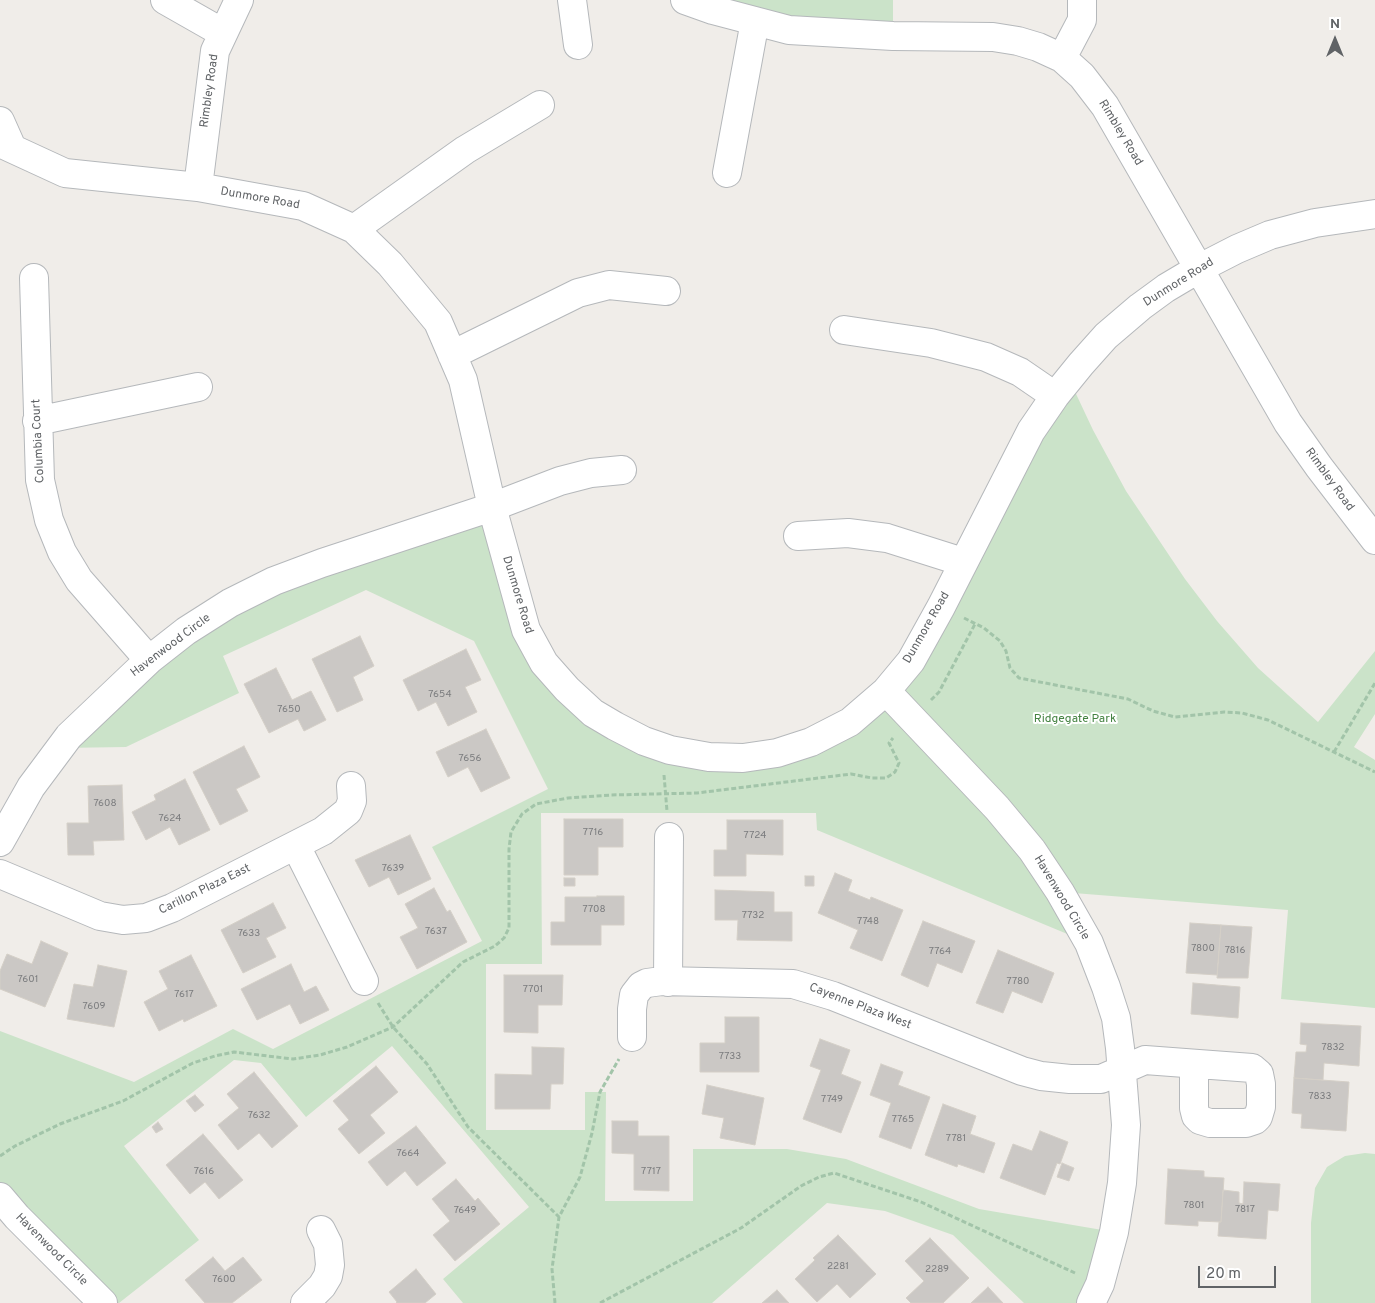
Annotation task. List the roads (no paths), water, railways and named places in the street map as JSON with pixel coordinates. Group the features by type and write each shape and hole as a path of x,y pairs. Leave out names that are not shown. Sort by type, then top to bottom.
{"street":[{"path":"165,0 223,33"},
{"name":"Rimbley Road","path":"198,188 211,70 215,51 239,0"},
{"path":"572,0 578,45"},
{"name":"Rimbley Road","path":"685,0 789,30 824,33 993,38 1018,41 1062,58 1082,76 1105,106 1288,423 1375,540"},
{"path":"1062,58 1082,20 1082,0"},
{"path":"727,173 755,21"},
{"path":"354,229 465,150 540,105"},
{"name":"Dunmore Road","path":"0,121 6,146 65,173 198,188 303,206 354,229 390,264 438,322 463,380 492,508 526,630 544,663 567,689 593,713 615,726 644,741 670,750 709,757 742,758 777,753 811,742 850,722 886,691 911,660 941,607 1031,431 1055,396 1106,336 1140,307 1160,292 1198,270 1237,249 1270,235 1315,224 1375,214"},
{"name":"Columbia Court","path":"34,278 40,480 49,520 62,552 79,580 149,660"},
{"path":"452,355 578,293 609,286 666,291"},
{"path":"844,330 931,343 986,358 1020,372 1055,396"},
{"path":"37,421 198,387"},
{"name":"Havenwood Circle","path":"0,842 31,787 69,736 149,660 186,631 230,603 274,581 322,562 492,508 560,482 591,473 622,470"},
{"path":"798,536 848,534 887,538 963,562"},
{"name":"Havenwood Circle","path":"886,691 997,808 1032,850 1060,892 1089,943 1106,987 1116,1018 1126,1125 1122,1184 1112,1240 1096,1294"},
{"name":"Carillon Plaza East","path":"0,874 100,916 115,919 137,919 153,916 323,831 344,815 351,806 351,786"},
{"path":"668,982 669,837"},
{"path":"296,846 364,981"},
{"name":"Cayenne Plaza West","path":"632,1037 632,1001 637,990 647,983 775,983 802,986 833,996 1032,1075 1060,1079 1106,1077 1145,1060 1194,1065"},
{"name":"Havenwood Circle","path":"0,1196 17,1217 103,1303"},
{"path":"304,1303 315,1294 328,1276 330,1254 328,1244 321,1230"}],"park label":[{"name":"Ridgegate Park","path":"1075,720"}]}
